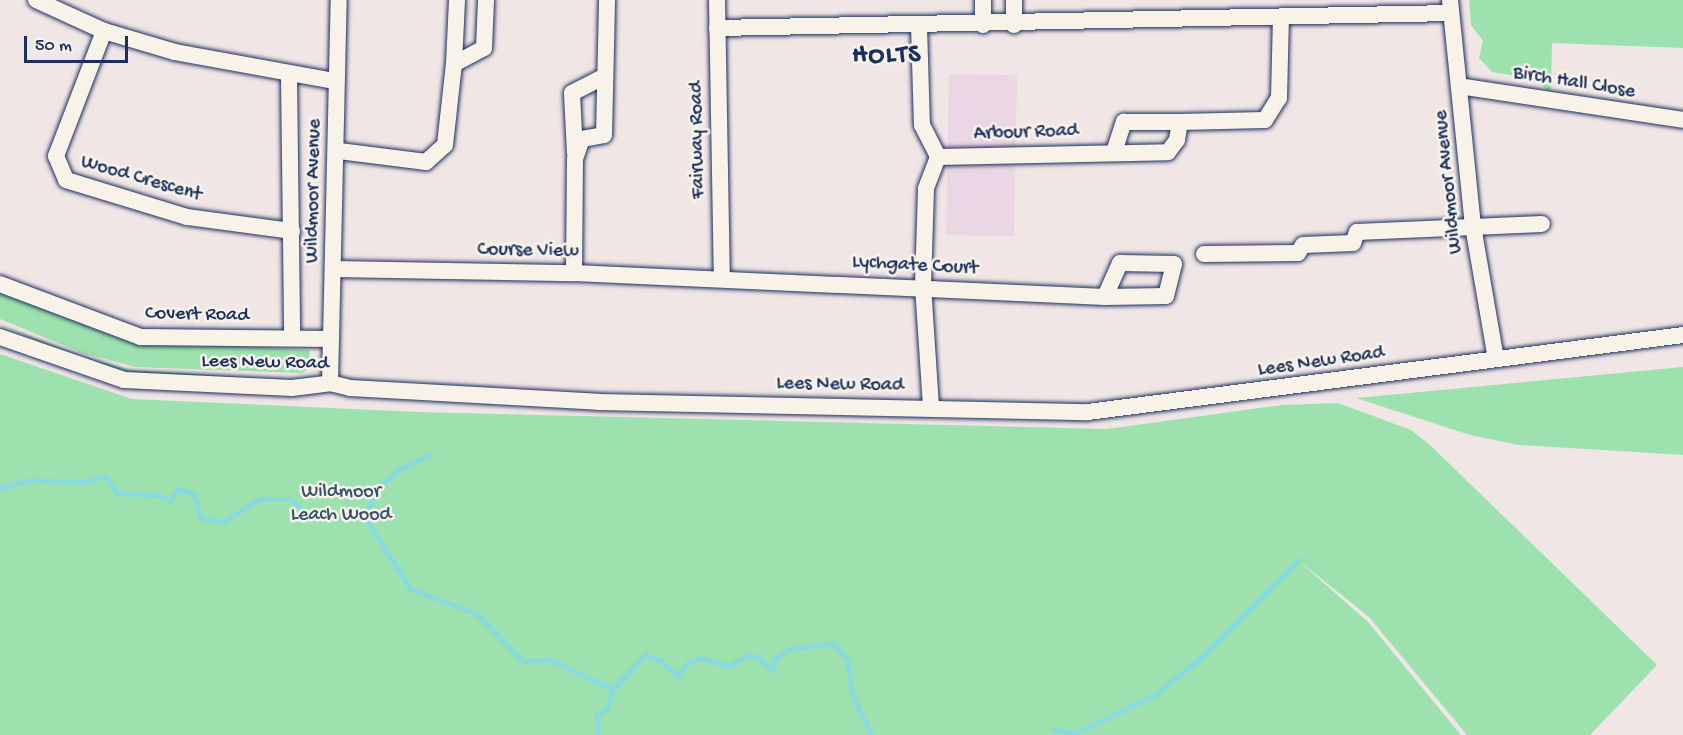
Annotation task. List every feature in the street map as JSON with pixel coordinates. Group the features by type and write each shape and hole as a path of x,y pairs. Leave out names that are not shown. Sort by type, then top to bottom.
{"street":[{"path":"36,0 104,31 289,76 336,81"},
{"name":"Wildmoor Avenue","path":"330,383 339,151 336,81 339,0"},
{"path":"339,151 426,162 445,145 454,64 457,0"},
{"path":"454,64 484,48 486,0"},
{"path":"575,159 582,140 604,135 607,0"},
{"name":"Fairway Road","path":"717,0 722,279"},
{"path":"982,25 983,0"},
{"path":"1014,0 1014,25"},
{"path":"717,28 1014,25 1281,17 1450,7"},
{"name":"Wildmoor Avenue","path":"1450,7 1473,226 1496,359"},
{"path":"1114,152 1124,122 1266,120 1279,98 1281,17"},
{"path":"919,26 922,125 938,157 926,189 923,286 931,405"},
{"name":"Wood Crescent","path":"104,31 56,156 66,180 188,217 292,231"},
{"name":"Wildmoor Avenue","path":"289,76 292,338"},
{"path":"574,273 575,159 572,93 605,76"},
{"name":"Birch Hall Close","path":"1459,86 1683,120"},
{"name":"Arbour Road","path":"938,157 1168,152 1177,140 1180,122"},
{"path":"1204,254 1298,253 1303,245 1353,243 1358,232 1542,224"},
{"name":"Course View","path":"334,268 574,273 722,279"},
{"name":"Lychgate Court","path":"722,279 923,286 1105,297"},
{"name":"Covert Road","path":"0,284 140,337 331,339"},
{"name":"Lees New Road","path":"0,337 124,380 292,388 330,383 598,402 931,405 1088,412 1683,335"}],"shaded area":[{"path":"949,74 1017,75 1014,236 946,235"}],"green space":[{"path":"1469,0 1683,0 1683,48 1552,43 1551,94 1536,79 1492,72 1479,58 1483,41 1471,25"},
{"path":"0,290 139,341 309,350 310,366 303,373 136,367 82,353 0,319"},
{"path":"0,324 82,357 132,370 285,380 132,373 82,361"},
{"name":"Wildmoor Leach Wood","path":"0,354 132,399 419,412 1107,429 1282,405 1338,403 1411,430 1430,445 1657,665 1590,735 1467,735 1369,617 1299,561 1368,622 1461,735 0,735"},
{"path":"1683,367 1683,455 1519,445 1470,435 1356,398"}],"waterway":[{"path":"364,516 381,485 400,469 429,455"},
{"path":"0,488 30,480 81,482 106,476 117,493 158,495 170,501 178,489 194,494 201,518 223,522 259,499 290,499 314,519 364,516 411,589 477,614 523,661 551,660 613,689"},
{"path":"1053,730 1077,733 1156,694 1200,658 1298,560"},
{"path":"598,735 597,714 607,708 613,689 645,655 661,661 678,676 687,663 701,658 729,666 748,655 757,657 773,671 774,659 789,649 834,643 848,661 852,694 872,735"}],"district":[{"name":"HOLTS","path":"887,57"}]}
